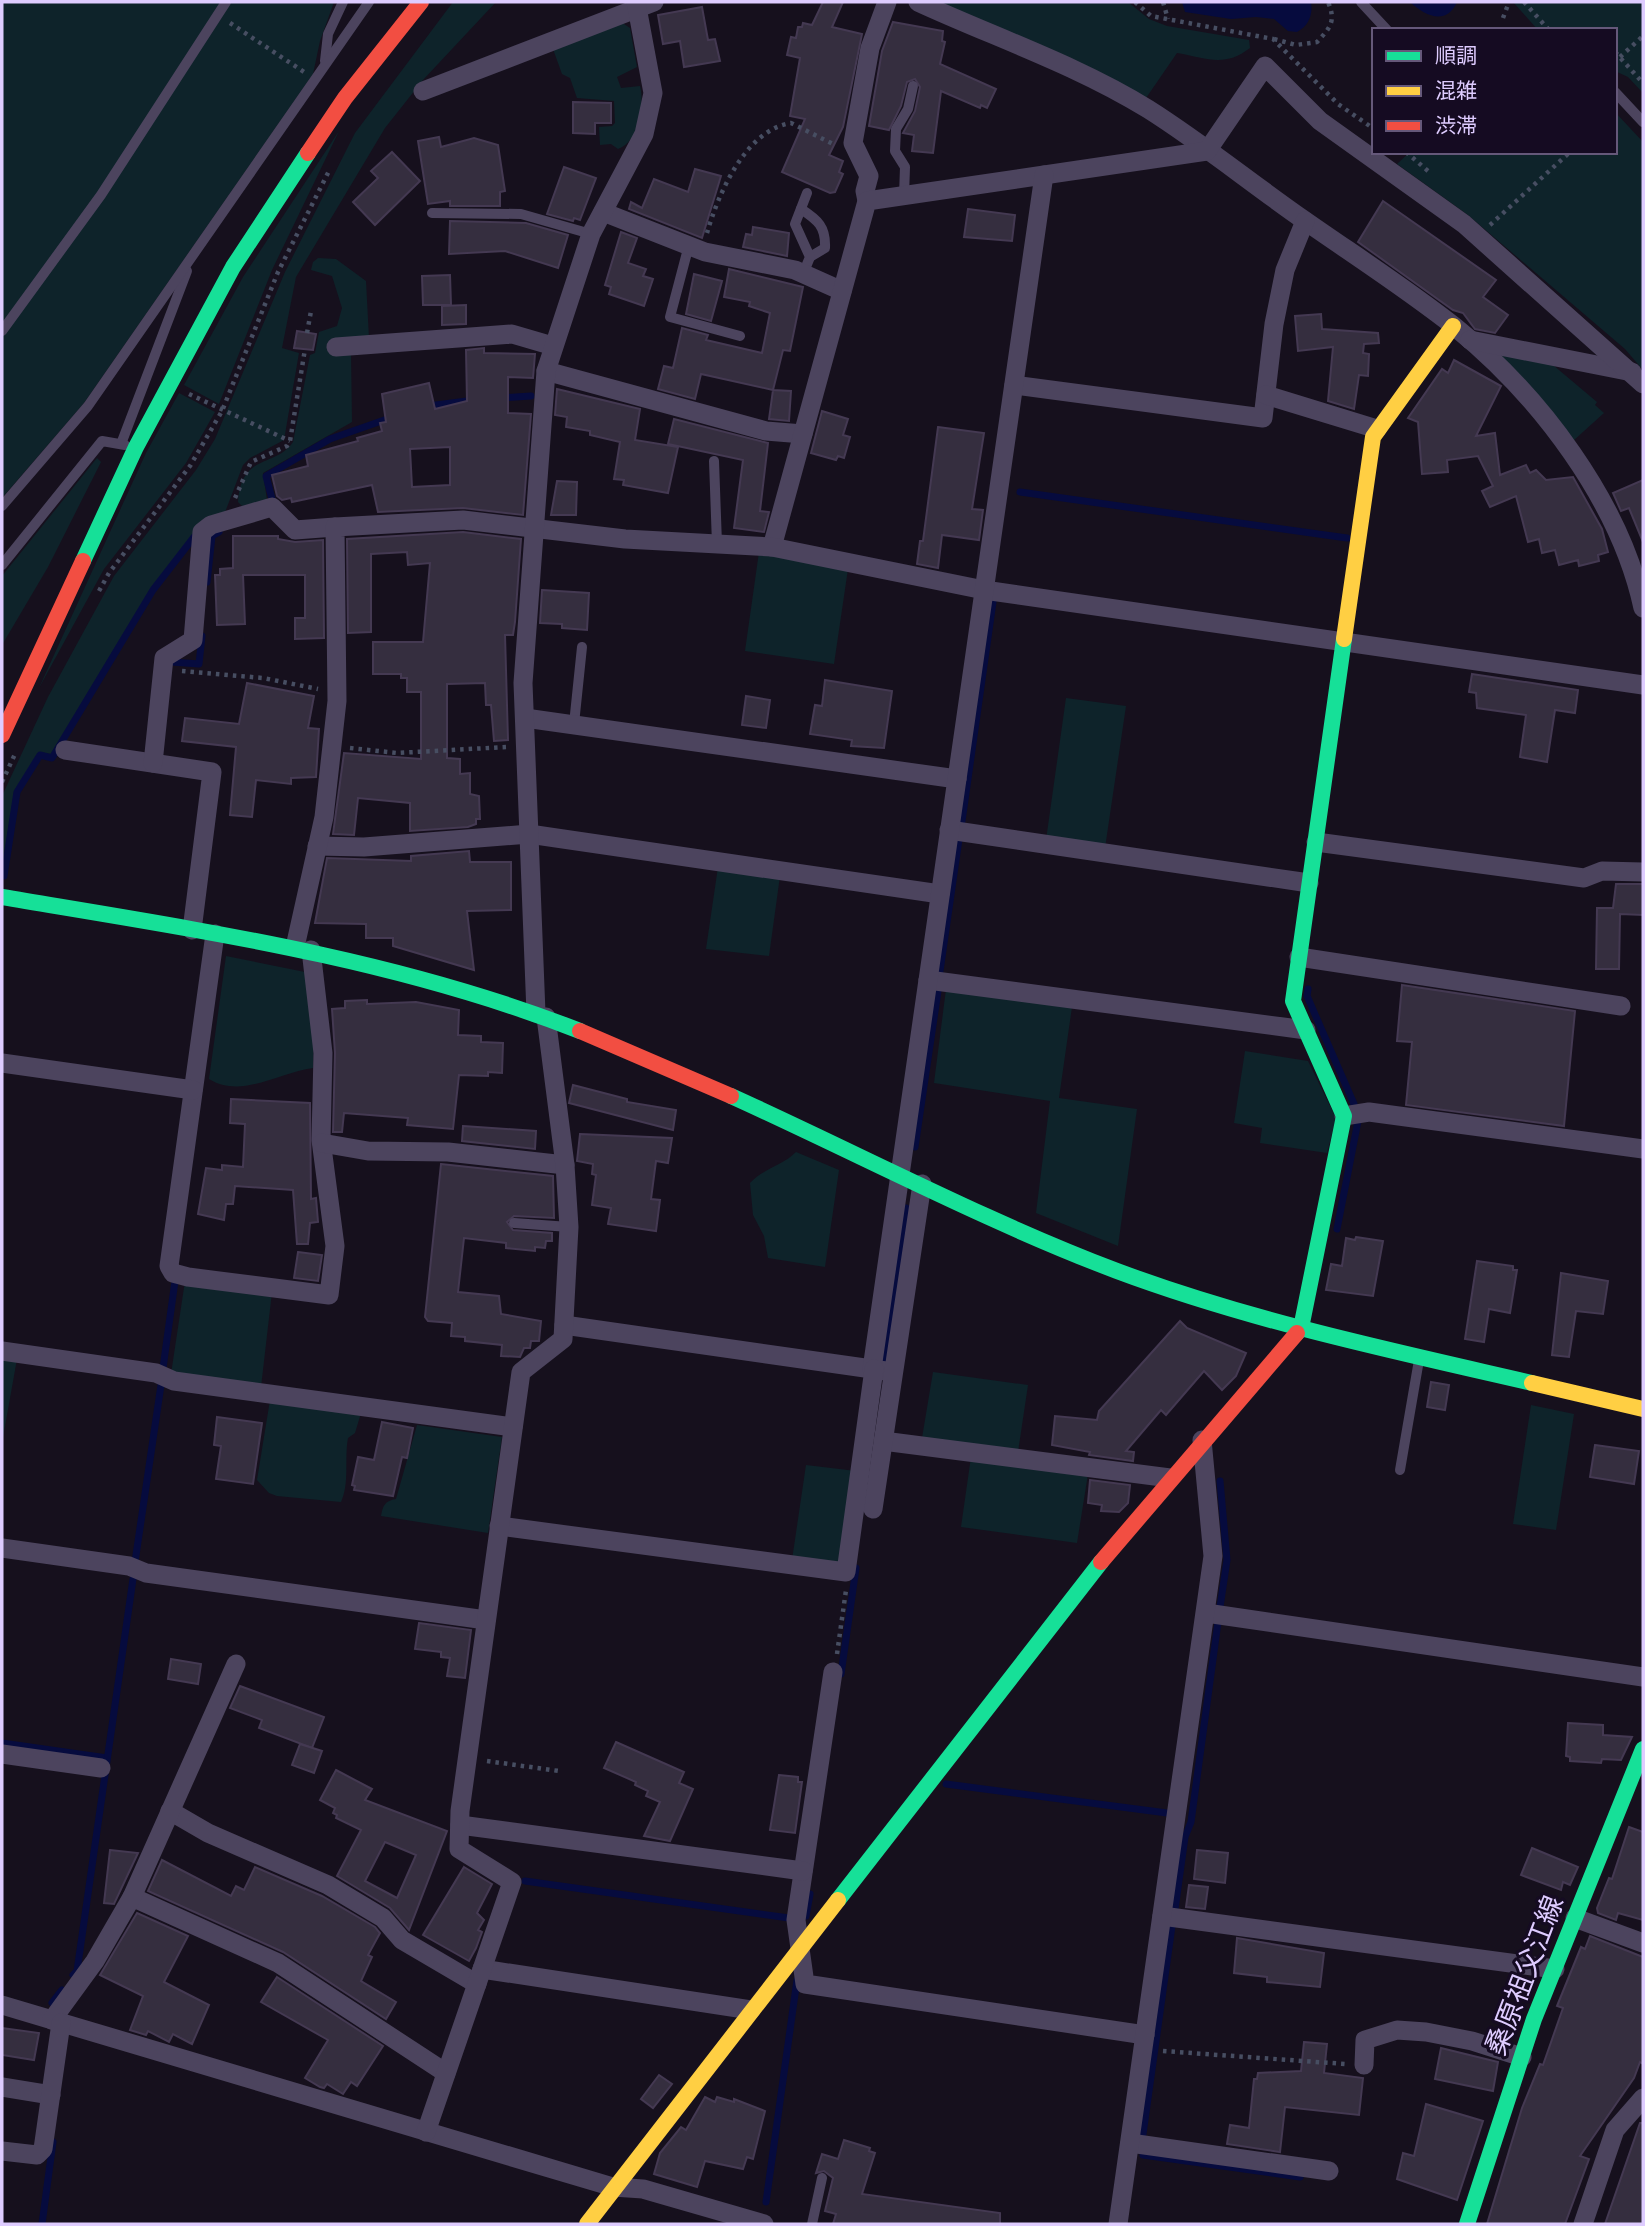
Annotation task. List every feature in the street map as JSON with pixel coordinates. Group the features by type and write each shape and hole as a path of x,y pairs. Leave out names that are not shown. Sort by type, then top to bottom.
{"street":[{"path":"2,735 129,446 233,267 345,98 421,2"},
{"path":"772,547 867,201 865,191 869,176 853,143 870,48 887,2"},
{"path":"918,2 1080,73 1148,109 1453,326 1521,391 1570,449 1595,487 1622,543 1643,608"},
{"path":"423,91 642,4 653,93 644,134 591,234 546,371 523,683 529,834 541,1015 565,1165 569,1227 564,1325 563,1339 521,1372 467,1758 459,1849 512,1882 426,2132"},
{"path":"867,201 1207,151 1265,66 1320,121 1464,224 1638,378"},
{"path":"873,1509 883,1441 880,1370 899,1174 1044,176"},
{"path":"603,212 695,248 807,265 842,291"},
{"path":"1014,385 1263,418 1274,324 1285,270 1305,221"},
{"path":"587,2224 799,1948 1170,1478 1301,1328 1344,1116 1293,1001 1344,642 1377,429 1453,326"},
{"path":"336,347 512,334 553,346"},
{"path":"1469,340 1638,378"},
{"path":"546,371 766,431 803,434"},
{"path":"1266,395 1377,429"},
{"path":"153,763 167,655 193,640 202,532 226,520 272,507 295,530 463,520 625,539 772,547 984,590 1643,685"},
{"path":"215,934 169,1266 173,1273 329,1295 335,1246 322,1143 323,1053 303,949 332,747 337,693 335,527"},
{"path":"525,718 957,779"},
{"path":"65,750 212,772 192,930"},
{"path":"949,830 1309,883"},
{"path":"317,846 365,846 529,834 940,894"},
{"path":"1316,842 1584,878 1602,872 1643,872"},
{"path":"2,897 303,949 434,981 541,1015 1083,1258 1185,1295 1301,1328 1643,1409"},
{"path":"1299,957 1620,1006"},
{"path":"928,980 1306,1030"},
{"path":"2,1063 193,1090"},
{"path":"1344,1116 1369,1112 1643,1149"},
{"path":"322,1143 368,1151 448,1152 565,1165"},
{"path":"499,1525 846,1572 880,1370 922,1184"},
{"path":"564,1325 880,1370"},
{"path":"2,1351 156,1373 174,1381 513,1427"},
{"path":"1118,2224 1213,1556 1202,1440"},
{"path":"883,1441 1170,1478"},
{"path":"2,1548 129,1566 146,1573 486,1620"},
{"path":"1206,1612 1643,1677"},
{"path":"2,2151 37,2155 43,2149 57,2021 132,1897 236,1664"},
{"path":"833,1672 796,1920 806,1984 1145,2035"},
{"name":"桑原祖父江線","path":"1467,2224 1522,2057 1643,1749"},
{"path":"2,1754 101,1768"},
{"path":"170,1811 208,1833 328,1885 383,1918 402,1940 479,1977 751,2010"},
{"path":"460,1825 803,1871"},
{"path":"132,1897 278,1963 446,2073"},
{"path":"1162,1916 1555,1969"},
{"path":"1575,1919 1643,1943"},
{"path":"2,2005 613,2187 643,2189 764,2224"},
{"path":"1364,2065 1365,2040 1398,2030 1472,2041 1522,2057"},
{"path":"2,2087 51,2095"},
{"path":"1583,2224 1615,2130 1643,2098"},
{"path":"1130,2143 1329,2171"}],"lane":[{"path":"2,331 101,195 226,2"},
{"path":"325,63 328,34 343,2"},
{"path":"2,506 88,406 369,2"},
{"path":"1362,2 1385,28"},
{"path":"904,196 905,167 895,151 895,130 908,109 913,86"},
{"path":"1617,94 1643,122"},
{"path":"801,209 819,222 826,233 825,248 807,265 795,224 807,193"},
{"path":"432,213 521,214 591,234"},
{"path":"695,248 670,317 740,337"},
{"path":"2,565 102,441 129,446 193,256"},
{"path":"714,461 717,544"},
{"path":"574,724 582,647"},
{"path":"514,1223 569,1227"},
{"path":"1400,1470 1420,1356"},
{"path":"812,2224 822,2178"}],"path":[{"path":"1163,2 1168,19"},
{"path":"1273,38 1296,45 1317,42 1333,25 1334,17 1328,2"},
{"path":"1503,18 1509,2"},
{"path":"1524,2 1547,28"},
{"path":"218,15 315,78"},
{"path":"1620,57 1643,36"},
{"path":"1617,54 1643,83"},
{"path":"695,248 726,182 752,147 784,124 799,125 861,159"},
{"path":"1490,225 1568,154"},
{"path":"97,595 109,573 190,466 222,411 278,272 331,165"},
{"path":"307,332 311,311"},
{"path":"226,520 246,468 290,441 305,349"},
{"path":"180,389 290,441"},
{"path":"163,670 263,678 337,693"},
{"path":"2,782 19,745"},
{"path":"332,747 397,752 526,746"},
{"path":"833,1672 846,1572"},
{"path":"467,1758 559,1771"},
{"path":"1161,2064 1163,2050 1364,2065"}],"shaded area":[{"path":"2,2 334,2 320,41 313,74 84,403 2,498"},
{"path":"453,2 496,2 423,80 385,128 296,277 282,348 299,353 284,440 250,458 243,465 224,515 197,531 151,588 51,754 39,752 14,792 2,870 2,796 48,697 114,576 196,470 215,439 285,272 355,133"},
{"path":"937,2 1128,2 1149,19 1167,26 1249,40 1250,48 1223,60 1177,53 1144,101"},
{"path":"1182,2 1311,2 1311,11 1307,23 1297,32 1288,31 1274,19 1231,19 1185,12"},
{"path":"1410,2 1457,2 1447,14 1435,16"},
{"path":"1513,2 1643,2 1643,93 1628,77 1617,72 1617,28 1536,28"},
{"path":"621,22 630,28 637,67 617,77 621,88 640,86 642,102 636,131 625,145 618,149 611,144 600,145 599,127 612,126 615,123 614,101 577,98 570,78 562,74 553,49"},
{"path":"1617,114 1643,142 1643,370 1625,349 1468,215 1397,164 1408,154 1617,154"},
{"path":"339,131 272,270 219,404 184,385 243,277"},
{"path":"318,258 336,259 366,281 369,338 351,352 352,422 263,473 267,500 242,506 238,502 240,486 245,476 252,468 286,450 293,442 310,355 315,353 319,332 337,326 342,308 332,276 311,270 313,262"},
{"path":"1490,350 1553,365 1597,402 1595,405 1604,413 1573,441"},
{"path":"179,393 215,412 186,463 104,569 39,688 146,453"},
{"path":"97,458 101,462 48,567 2,645 2,576"},
{"path":"759,552 848,569 834,664 745,651"},
{"path":"1066,698 1126,706 1105,848 1046,840"},
{"path":"718,867 780,876 769,956 706,949"},
{"path":"226,956 305,972 314,1045 313,1068 247,1086 221,1084 209,1079"},
{"path":"946,989 1072,1007 1059,1098 1137,1109 1118,1246 1036,1213 1050,1101 934,1083"},
{"path":"1245,1051 1308,1061 1336,1118 1327,1153 1260,1143 1262,1128 1234,1123"},
{"path":"796,1152 839,1170 825,1267 768,1258 764,1236 753,1215 750,1183"},
{"path":"185,1281 272,1292 261,1387 171,1374"},
{"path":"2,1356 17,1359 2,1443"},
{"path":"933,1372 1028,1385 1018,1452 922,1438"},
{"path":"270,1400 361,1413 355,1433 348,1438 345,1487 341,1502 277,1496 269,1493 257,1480"},
{"path":"1531,1405 1574,1414 1556,1530 1513,1524"},
{"path":"417,1425 502,1437 488,1533 381,1516 385,1504 396,1499"},
{"path":"971,1457 1088,1474 1077,1543 961,1527"},
{"path":"806,1465 856,1471 843,1567 792,1560"}],"building":[{"path":"823,2 843,2 832,27 862,34 843,127 829,155 843,161 839,172 843,174 835,192 830,193 782,172 805,119 790,116 800,58 787,55 791,37 796,38 798,27 802,27 803,23 812,25"},
{"path":"702,7 708,40 715,39 720,61 684,67 680,41 663,44 658,15"},
{"path":"893,22 943,31 942,41 945,42 940,64 996,89 987,108 981,105 980,108 941,91 933,153 912,151 914,135 903,133 915,111 920,87 915,79 907,82 901,106 889,130 869,126 882,51"},
{"path":"573,102 611,103 611,123 595,123 595,134 573,133"},
{"path":"439,137 441,147 474,138 498,145 505,191 500,192 500,206 450,206 450,201 428,204 418,141"},
{"path":"392,152 420,181 375,225 353,202 378,178 371,171"},
{"path":"564,167 596,178 580,220 574,218 573,221 547,214"},
{"path":"695,169 721,176 702,238 629,209 631,202 642,208 654,179 688,192"},
{"path":"1383,201 1496,280 1483,297 1508,315 1495,333 1475,329 1463,313 1453,310 1358,242"},
{"path":"968,209 1015,215 1012,241 964,237"},
{"path":"450,221 526,223 568,235 558,268 505,251 449,254"},
{"path":"753,227 789,233 787,256 743,247 746,234 752,235"},
{"path":"621,232 637,238 628,263 646,269 643,276 653,279 644,306 609,294 611,287 605,285"},
{"path":"729,269 803,287 790,351 783,350 773,390 701,374 695,399 658,389 664,366 673,368 682,328 708,335 706,340 762,353 770,313 749,306 750,302 724,297"},
{"path":"694,274 722,281 711,321 686,314"},
{"path":"450,275 451,305 423,305 422,276"},
{"path":"466,305 466,324 442,325 442,306"},
{"path":"1321,314 1322,329 1378,333 1379,343 1364,344 1363,353 1369,354 1368,376 1359,375 1354,409 1328,401 1333,347 1298,351 1295,316"},
{"path":"297,331 316,334 313,350 294,348"},
{"path":"484,348 484,353 535,354 533,378 508,377 508,413 531,414 523,515 463,508 378,512 372,485 292,502 291,498 282,500 277,496 272,475 308,466 306,455 358,441 357,438 382,431 380,423 386,422 382,394 429,383 435,409 467,401 466,350","holes":["450,447 450,485 412,487 410,449"]},
{"path":"1454,360 1501,386 1476,436 1495,433 1500,475 1526,465 1530,473 1536,470 1546,480 1573,477 1602,529 1608,552 1598,555 1599,561 1579,566 1578,560 1559,565 1555,550 1542,553 1539,539 1528,542 1516,496 1490,507 1482,491 1493,486 1478,456 1447,460 1448,472 1422,474 1418,422 1408,418 1442,369 1448,373"},
{"path":"557,389 640,409 635,440 678,447 668,493 623,485 624,480 614,479 620,442 590,435 590,431 566,427 567,417 555,415"},
{"path":"773,390 791,391 789,421 769,419"},
{"path":"822,411 848,419 843,435 850,437 844,458 838,456 836,460 811,453"},
{"path":"674,419 768,443 760,511 769,512 764,532 734,528 743,460 668,444"},
{"path":"938,427 984,433 972,509 983,510 979,540 942,535 938,568 917,564 920,541 923,541"},
{"path":"1643,480 1643,542 1629,508 1621,511 1613,493"},
{"path":"557,481 577,482 576,515 551,515"},
{"path":"463,532 521,539 513,635 505,635 508,740 494,741 491,705 486,705 485,683 447,684 447,758 460,759 460,774 470,773 470,794 479,796 480,819 476,819 476,824 468,827 410,831 410,803 358,798 354,835 333,834 344,753 421,759 421,692 407,692 407,678 401,678 401,674 373,674 373,642 423,642 430,563 408,565 407,552 371,554 371,632 348,633 347,539"},
{"path":"233,536 278,536 278,539 295,542 323,540 324,638 295,639 295,618 305,618 305,575 243,575 245,624 217,625 215,575 220,575 220,569 233,568"},
{"path":"542,590 589,593 587,630 562,628 562,624 540,623"},
{"path":"1472,674 1578,690 1575,713 1555,710 1547,762 1520,757 1526,715 1477,708 1476,693 1469,692"},
{"path":"825,680 892,691 884,748 851,746 852,740 810,734 815,705 822,706"},
{"path":"247,683 314,696 308,728 319,729 316,777 291,778 291,784 256,780 252,817 230,815 236,747 182,741 185,718 239,724"},
{"path":"746,696 770,700 766,728 742,725"},
{"path":"469,851 470,862 511,862 511,910 467,911 474,970 393,946 393,938 366,938 366,924 315,923 327,858 411,861 411,856"},
{"path":"1616,884 1643,884 1643,915 1620,914 1619,969 1596,969 1597,908 1613,908"},
{"path":"1402,985 1575,1011 1564,1126 1406,1105 1412,1042 1397,1041"},
{"path":"367,1000 367,1004 416,1002 459,1010 458,1035 481,1036 481,1042 503,1043 502,1073 488,1072 488,1076 459,1075 453,1129 407,1125 408,1118 344,1113 342,1132 333,1132 335,1053 332,1009 345,1008 345,1001"},
{"path":"573,1085 627,1099 627,1102 676,1110 673,1130 569,1103"},
{"path":"231,1099 310,1103 311,1199 316,1198 318,1222 310,1223 308,1244 297,1244 293,1190 235,1186 233,1204 226,1204 224,1220 198,1214 206,1168 222,1170 222,1165 243,1167 245,1124 230,1123"},
{"path":"463,1126 536,1131 535,1149 462,1141"},
{"path":"580,1134 672,1138 668,1163 656,1161 651,1199 660,1200 656,1231 608,1224 611,1208 592,1205 596,1175 592,1174 593,1164 577,1161"},
{"path":"441,1164 553,1176 554,1218 514,1216 507,1222 513,1230 552,1233 552,1241 546,1241 545,1248 535,1247 535,1251 506,1248 506,1243 464,1238 458,1292 499,1296 501,1314 541,1321 539,1341 531,1341 530,1348 524,1348 520,1357 501,1356 502,1345 465,1341 465,1337 451,1336 452,1323 428,1321 425,1317"},
{"path":"1356,1237 1383,1241 1373,1296 1326,1290 1331,1264 1342,1266 1346,1238 1355,1240"},
{"path":"298,1252 322,1255 318,1281 294,1278"},
{"path":"1477,1261 1513,1266 1513,1270 1517,1270 1510,1313 1489,1309 1484,1342 1465,1339"},
{"path":"1561,1273 1608,1281 1603,1314 1576,1311 1569,1357 1552,1355"},
{"path":"1180,1321 1187,1328 1246,1353 1236,1376 1222,1390 1204,1371 1166,1415 1161,1410 1126,1451 1134,1452 1133,1461 1089,1455 1090,1452 1052,1445 1055,1416 1097,1420 1099,1411"},
{"path":"1431,1382 1449,1385 1445,1410 1427,1407"},
{"path":"217,1417 262,1423 253,1484 216,1479 221,1446 214,1445"},
{"path":"382,1422 413,1428 407,1458 402,1457 393,1496 354,1490 355,1486 352,1485 358,1457 374,1460"},
{"path":"1595,1445 1639,1451 1634,1484 1590,1477"},
{"path":"1090,1480 1130,1485 1128,1503 1119,1512 1101,1511 1102,1505 1088,1503"},
{"path":"419,1623 471,1630 465,1678 447,1676 450,1658 441,1657 441,1652 415,1649"},
{"path":"171,1659 201,1664 198,1684 168,1679"},
{"path":"240,1686 324,1717 312,1748 259,1728 262,1720 230,1708"},
{"path":"1568,1723 1603,1725 1603,1735 1632,1737 1621,1760 1602,1759 1601,1763 1570,1761 1570,1757 1566,1756"},
{"path":"616,1742 684,1772 679,1783 693,1789 670,1841 644,1836 660,1802 646,1796 648,1791 635,1785 636,1782 604,1768"},
{"path":"300,1744 322,1751 314,1773 292,1765"},
{"path":"336,1770 372,1789 365,1800 447,1831 409,1930 390,1908 337,1876 361,1830 336,1818 337,1815 333,1813 335,1808 320,1800","holes":["385,1842 416,1855 397,1898 365,1881"]},
{"path":"779,1775 798,1777 798,1782 802,1782 795,1833 770,1830"},
{"path":"1629,1827 1643,1832 1643,1920 1618,1913 1616,1920 1598,1913 1597,1908 1609,1878 1612,1879"},
{"path":"1532,1848 1578,1867 1570,1885 1563,1882 1561,1890 1521,1875"},
{"path":"110,1850 138,1853 114,1904 104,1903"},
{"path":"1197,1850 1228,1853 1225,1883 1194,1879"},
{"path":"162,1860 231,1896 236,1886 244,1890 255,1867 322,1896 375,1927 380,1933 368,1955 372,1957 361,1981 396,2002 386,2019 283,1952 148,1891"},
{"path":"464,1867 492,1884 477,1913 484,1920 478,1930 482,1932 469,1961 423,1935"},
{"path":"1189,1885 1208,1887 1205,1909 1186,1907"},
{"path":"137,1913 188,1936 164,1982 209,2005 192,2044 173,2034 169,2042 148,2031 146,2035 130,2030 143,1996 100,1975"},
{"path":"1590,1936 1643,1957 1643,2064 1640,2062 1634,2078 1580,2156 1589,2159 1565,2224 1487,2224 1522,2108 1540,2064 1543,2065 1563,2008 1557,2006 1581,1947 1585,1949"},
{"path":"1237,1938 1324,1953 1320,1987 1267,1982 1267,1977 1234,1973"},
{"path":"277,1977 383,2046 357,2086 351,2082 343,2094 327,2084 324,2088 320,2087 305,2078 328,2040 261,2002"},
{"path":"2,2028 39,2033 34,2060 2,2055"},
{"path":"1304,2042 1327,2044 1324,2073 1363,2078 1359,2115 1285,2107 1280,2152 1227,2144 1230,2125 1249,2128 1254,2079 1257,2079 1258,2073 1301,2071"},
{"path":"1441,2048 1498,2062 1493,2091 1435,2079"},
{"path":"659,2075 672,2084 653,2108 641,2099"},
{"path":"705,2097 715,2102 717,2097 734,2102 734,2099 765,2111 753,2159 747,2157 743,2169 705,2161 697,2187 654,2174 660,2153 681,2127 686,2130"},
{"path":"1426,2104 1483,2121 1457,2200 1397,2179 1403,2153 1414,2156"},
{"path":"1640,2123 1643,2123 1643,2224 1605,2224"},
{"path":"844,2140 870,2148 869,2151 875,2153 862,2194 1000,2213 1000,2224 833,2224 836,2214 825,2211 833,2178 824,2171 816,2173 822,2154 838,2159"}],"waterway":[{"path":"501,398 531,396"},
{"path":"428,406 475,400"},
{"path":"272,499 266,476 330,439 393,417"},
{"path":"1020,492 1347,538"},
{"path":"207,582 212,536 219,532"},
{"path":"4,876 17,792 40,755 52,758 153,590 194,537"},
{"path":"962,821 993,602"},
{"path":"172,662 199,664 202,636"},
{"path":"940,971 959,839"},
{"path":"1308,989 1307,996 1354,1104"},
{"path":"915,1147 938,991"},
{"path":"1337,1229 1358,1121"},
{"path":"885,1361 906,1208"},
{"path":"163,1368 175,1281"},
{"path":"135,1562 161,1385"},
{"path":"1220,1481 1227,1560 1220,1607"},
{"path":"841,1674 856,1568"},
{"path":"73,1975 77,1971 133,1579"},
{"path":"1175,1909 1185,1837 1191,1822 1218,1622"},
{"path":"2,1743 107,1758"},
{"path":"946,1784 1167,1813"},
{"path":"525,1881 789,1918"},
{"path":"806,1916 810,1894"},
{"path":"1143,2134 1172,1926"},
{"path":"766,2202 797,1980"},
{"path":"52,2003 62,1990"},
{"path":"42,2224 53,2142"},
{"path":"1143,2155 1300,2177"}],"traffic: fast":[{"path":"83,561 136,447 233,267 308,153"},
{"path":"1297,1333 1301,1328 1344,1116 1293,1001 1344,639"},
{"path":"2,897 222,935 367,965 439,984 580,1031"},
{"path":"731,1096 1019,1231 1117,1271 1271,1320 1532,1383"},
{"path":"838,1900 1101,1562"},
{"path":"1467,2224 1534,2019 1643,1749"}],"traffic: slow":[{"path":"1344,639 1373,437 1453,326"},
{"path":"1532,1383 1643,1409"},
{"path":"587,2224 838,1900"}],"traffic: jam":[{"path":"308,153 345,98 421,2"},
{"path":"2,735 83,561"},
{"path":"580,1031 731,1096"},
{"path":"1101,1562 1297,1333"}]}
